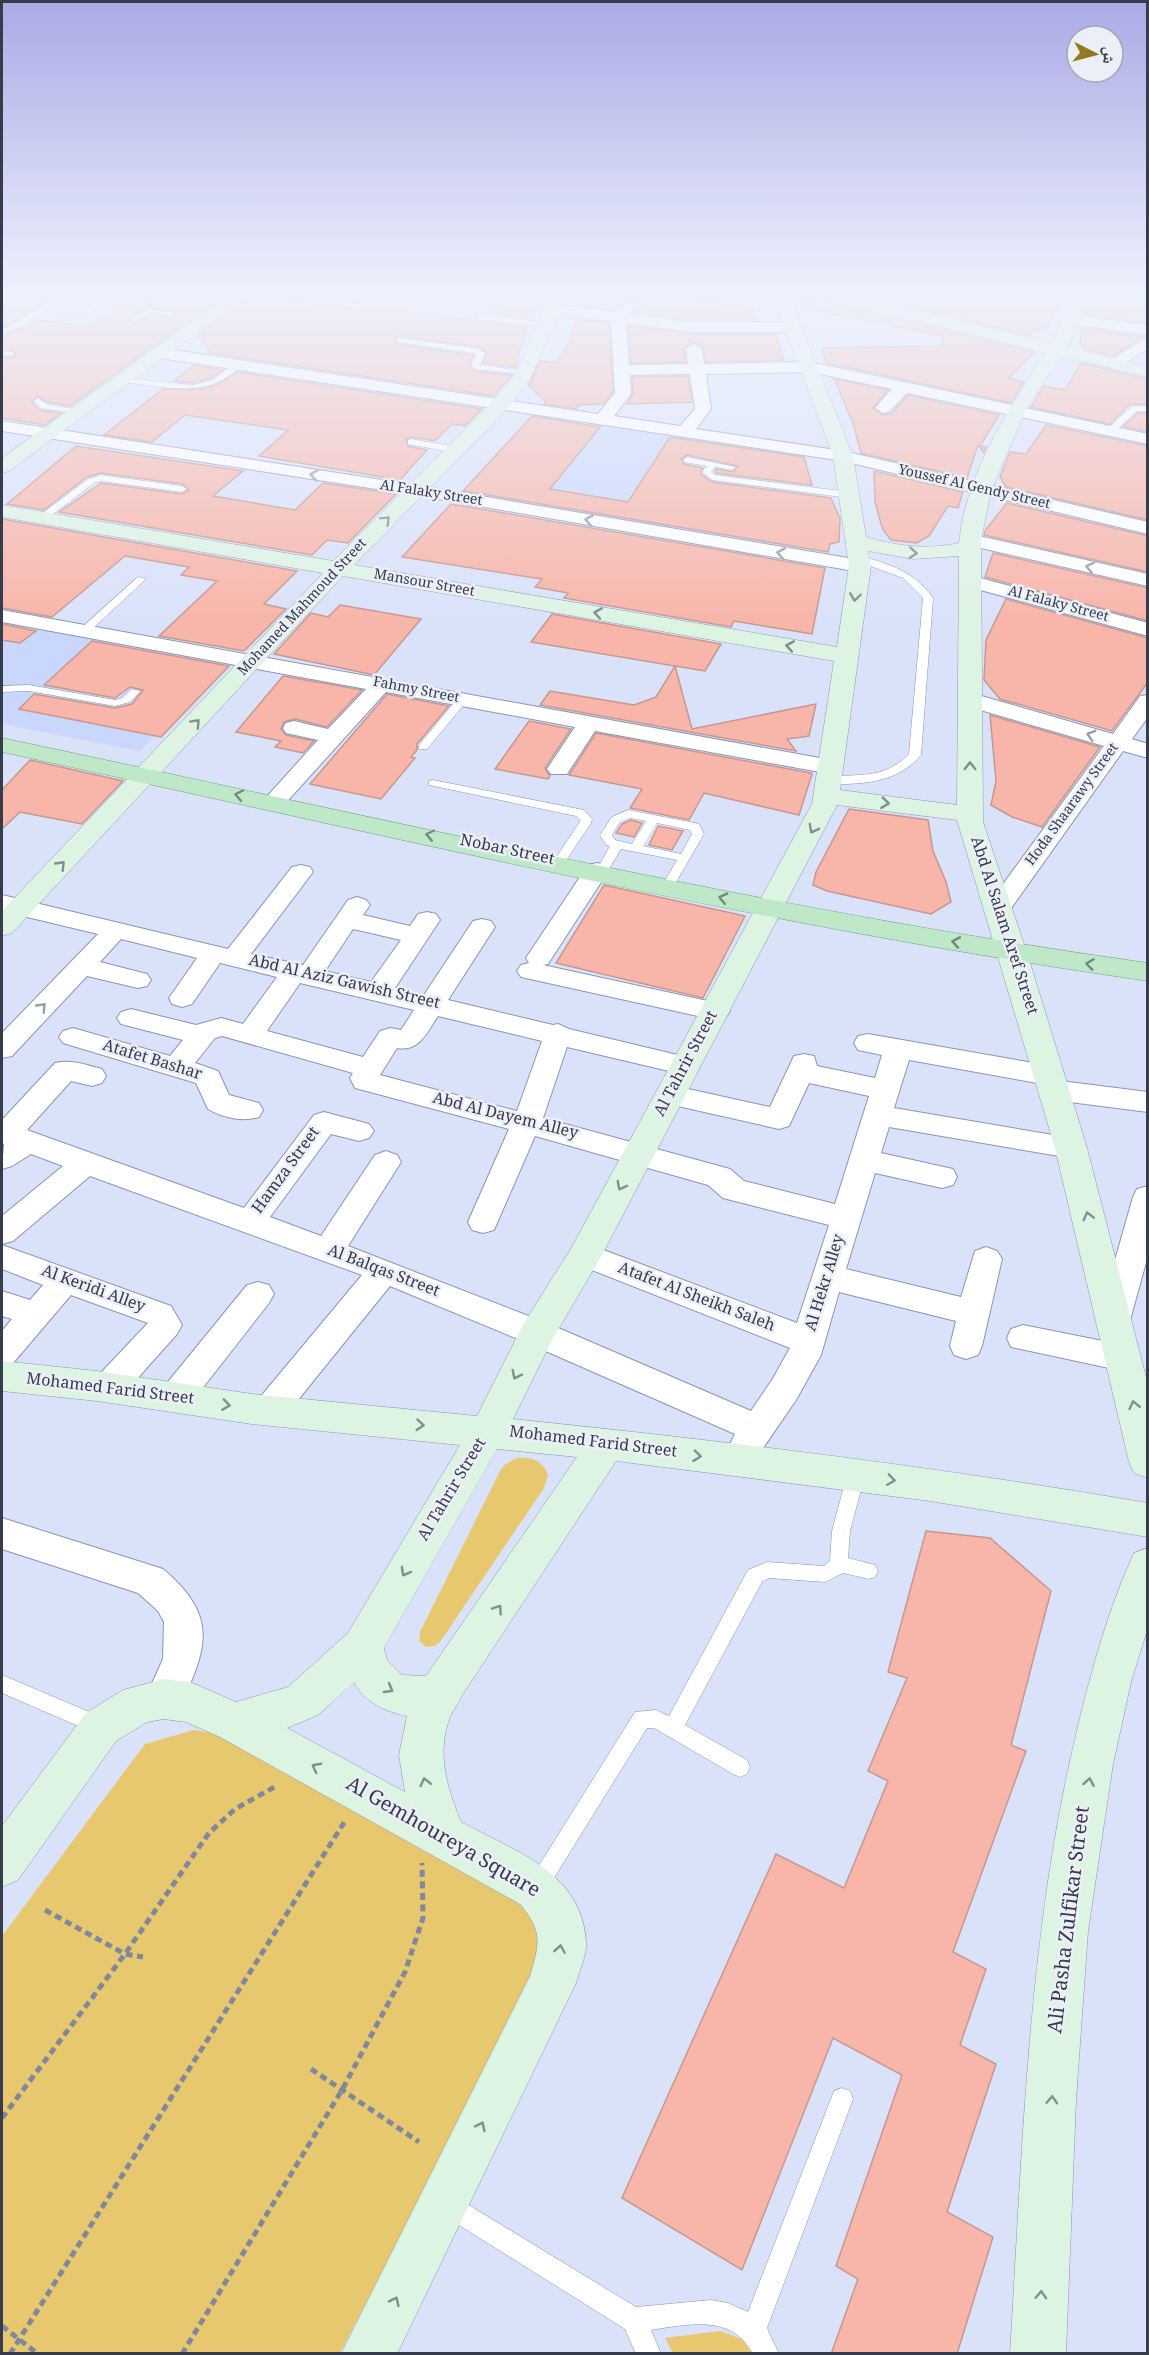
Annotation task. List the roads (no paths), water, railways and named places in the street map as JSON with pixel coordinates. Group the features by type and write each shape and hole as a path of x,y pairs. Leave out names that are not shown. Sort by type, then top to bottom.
{"main road":[{"name":"Nobar Street","path":"2,744 770,909 1013,953 1148,972"}],"street":[{"path":"2,467 90,404"},
{"name":"Youssef Al Gendy Street","path":"501,404 843,456 981,491 1148,528"},
{"name":"Mohamed Mahmoud Street","path":"2,927 11,905 147,775 338,569 501,404"},
{"path":"602,420 614,404"},
{"path":"685,432 703,409 702,404"},
{"name":"Al Tahrir Street","path":"235,1724 280,1711 303,1701 363,1646 448,1496 488,1431 537,1333 585,1255 819,817 829,781 848,656 859,556 843,456 824,404"},
{"path":"883,408 887,404"},
{"path":"984,404 1148,439"},
{"name":"Abd Al Salam Aref Street","path":"1021,404 981,491 969,543 970,814 973,837 1013,953 1071,1148 1148,1462"},
{"path":"1104,430 1115,410"},
{"name":"Al Falaky Street","path":"2,426 859,556"},
{"name":"Mansour Street","path":"2,511 848,656"},
{"path":"859,556 884,549 914,553 943,553 969,543 1148,580"},
{"name":"Al Falaky Street","path":"969,581 1148,630"},
{"name":"Fahmy Street","path":"2,616 589,723 829,781"},
{"path":"274,802 381,685"},
{"path":"971,700 1148,751"},
{"name":"Hoda Shaarawy Street","path":"998,909 1148,701"},
{"path":"559,769 589,723"},
{"path":"294,728 334,737"},
{"path":"829,781 970,814"},
{"path":"599,871 535,964 716,1011"},
{"path":"182,998 301,872"},
{"name":"Abd Al Aziz Gawish Street","path":"11,905 558,1033 686,1066"},
{"path":"250,1035 352,912 422,927 379,991"},
{"path":"370,1076 390,1037 405,1040 410,1037 482,927"},
{"path":"2,1049 116,930"},
{"path":"81,966 138,980"},
{"path":"131,1018 201,1036 176,1067"},
{"name":"Abd Al Dayem Alley","path":"201,1036 211,1028 221,1027 250,1035 370,1076 719,1177 734,1190 846,1218"},
{"path":"483,1222 527,1122 558,1033"},
{"name":"Atafet Bashar","path":"73,1037 206,1076 212,1081 215,1100 219,1104 249,1110"},
{"path":"868,1043 1148,1102"},
{"name":"Al Hekr Alley","path":"735,1460 796,1371 808,1341 898,1049"},
{"path":"670,1095 779,1119 809,1069 881,1103 1071,1148"},
{"path":"9,1142 65,1070 92,1076"},
{"name":"Hamza Street","path":"250,1222 324,1122 359,1131"},
{"name":"Al Balqas Street","path":"9,1142 86,1163 384,1271 537,1333 758,1429"},
{"path":"863,1160 942,1177"},
{"path":"328,1251 386,1162"},
{"path":"2,1233 86,1163"},
{"path":"1114,1320 1148,1197"},
{"name":"Atafet Al Sheikh Saleh","path":"585,1255 808,1341"},
{"path":"966,1346 986,1259"},
{"name":"Al Keridi Alley","path":"8,1268 66,1280 160,1315 165,1319 166,1325 108,1388"},
{"path":"269,1411 384,1271"},
{"path":"828,1277 974,1313"},
{"path":"2,1353 66,1280"},
{"path":"175,1398 258,1294"},
{"path":"2,1303 34,1314"},
{"path":"1023,1338 1123,1358"},
{"name":"Mohamed Farid Street","path":"2,1376 108,1388 269,1411 488,1431 735,1460 1078,1507 1148,1520"},
{"path":"432,1831 430,1801 421,1765 425,1727 441,1694 555,1525 606,1444"},
{"path":"2,1534 150,1581 171,1599 183,1620 182,1659 164,1699"},
{"name":"Ali Pasha Zulfikar Street","path":"1038,2354 1059,1982 1073,1872 1110,1682 1148,1566"},
{"path":"363,1646 365,1663 373,1678 386,1689 403,1696 422,1698 441,1694"},
{"name":"Al Gemhoureya Square","path":"2,1864 101,1727 138,1704 164,1699 190,1702 363,1792 536,1888 556,1911 563,1944 552,1983 369,2354"}],"lane":[{"path":"41,404 80,411"},
{"path":"1104,430 1135,408 1148,409"},
{"path":"411,442 456,450"},
{"path":"687,460 732,467"},
{"path":"712,464 706,472 712,477 849,495"},
{"path":"42,518 90,481 101,478 182,489"},
{"path":"829,781 874,780 899,770 915,755 927,598 910,578 896,569 859,556"},
{"path":"84,631 141,579"},
{"path":"2,689 29,688 115,703 126,700 136,691"},
{"path":"423,747 462,700"},
{"path":"433,783 580,813 586,819 585,823 559,862"},
{"path":"668,886 684,858 698,830 690,825 635,814 620,816 606,835 607,840 617,845 684,858"},
{"path":"635,849 654,818"},
{"path":"599,871 617,845"},
{"path":"839,1564 841,1532 856,1476"},
{"path":"673,1729 755,1576 767,1570 825,1574 839,1564 869,1571"},
{"path":"2,1684 101,1727"},
{"path":"536,1888 638,1723 649,1717 740,1767"},
{"path":"754,2328 842,2099"},
{"path":"444,2202 634,2320 649,2354"},
{"path":"634,2320 700,2312 724,2312 754,2328 767,2354"}]}
